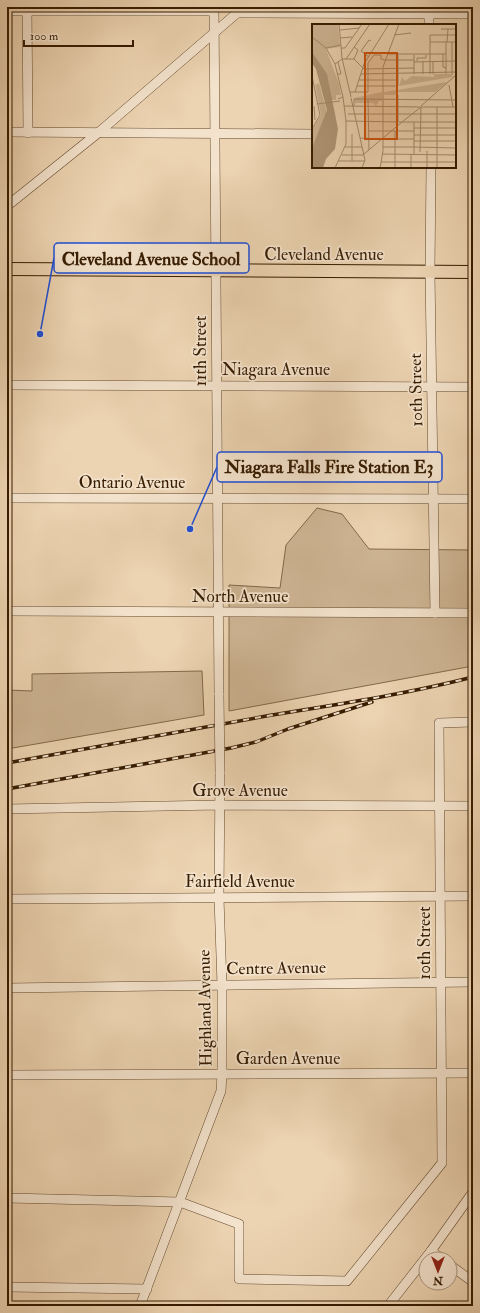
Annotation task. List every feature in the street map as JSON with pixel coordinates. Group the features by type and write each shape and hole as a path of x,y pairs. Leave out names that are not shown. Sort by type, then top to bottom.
{"main road":[{"name":"Cleveland Avenue","path":"7,269 473,272"}],"street":[{"path":"7,11 27,9 214,9"},
{"path":"27,9 28,133"},
{"name":"11th Street","path":"214,9 219,695"},
{"path":"7,206 98,133 241,10 429,11 473,14"},
{"path":"429,11 429,24"},
{"path":"7,132 312,134"},
{"name":"10th Street","path":"431,168 430,272 435,613"},
{"name":"Niagara Avenue","path":"7,385 473,386"},
{"name":"Ontario Avenue","path":"7,498 473,499"},
{"name":"North Avenue","path":"7,611 473,613"},
{"name":"Highland Avenue","path":"140,1306 221,1091 222,985 219,898 219,695"},
{"name":"10th Street","path":"180,1202 239,1224 239,1279 347,1281 442,1163 439,723 473,722"},
{"name":"Grove Avenue","path":"7,809 220,805 473,806"},
{"name":"Fairfield Avenue","path":"7,899 473,896"},
{"name":"Centre Avenue","path":"7,988 473,982"},
{"name":"Garden Avenue","path":"7,1075 473,1073"},
{"path":"430,1251 473,1192"},
{"path":"7,1198 180,1202"},
{"path":"388,1306 418,1267"},
{"path":"458,1271 473,1282"},
{"path":"7,1287 147,1289"}],"shaded area":[{"path":"317,508 342,514 369,549 473,550 473,666 229,711 229,585 280,588 286,545"},
{"path":"202,671 204,715 7,749 7,690 32,691 32,674"}],"railway":[{"path":"7,763 341,704 473,677"},
{"path":"7,789 231,748 256,742 288,729 372,702"}],"place":[{"name":"Cleveland Avenue School","path":"40,334"},
{"name":"Niagara Falls Fire Station E3","path":"190,529"}]}
